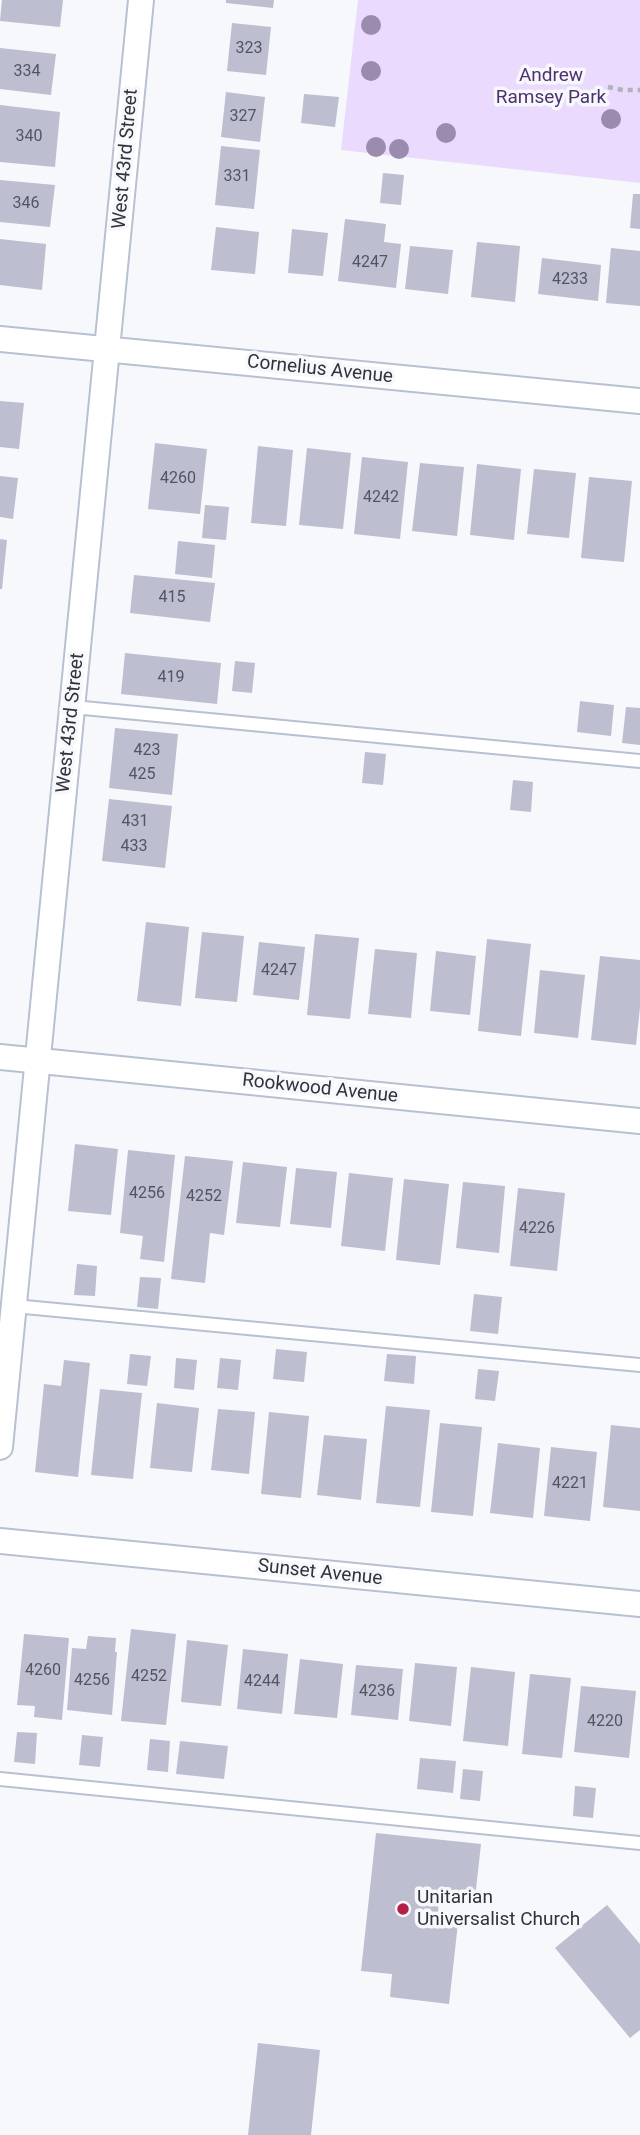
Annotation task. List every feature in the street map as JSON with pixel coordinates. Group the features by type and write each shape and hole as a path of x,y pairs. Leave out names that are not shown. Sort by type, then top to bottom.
{"street":[{"name":"West 43rd Street","path":"0,1447 141,0"},
{"name":"Cornelius Avenue","path":"0,339 640,401"},
{"name":"Rookwood Avenue","path":"0,1057 640,1121"},
{"name":"Sunset Avenue","path":"0,1541 640,1604"}],"lane":[{"path":"73,707 640,761"},
{"path":"14,1306 640,1365"},
{"path":"0,1779 640,1843"}],"path":[{"path":"608,86 623,90 640,90"}],"green space":[{"name":"Andrew Ramsey Park","path":"358,0 640,0 640,183 341,150"}],"building":[{"path":"2,0 63,0 60,27 0,21"},
{"path":"226,0 274,0 273,8 226,3"},
{"path":"232,23 271,27 266,75 227,71"},
{"path":"0,48 56,54 51,95 0,89"},
{"path":"226,92 265,97 260,142 221,137"},
{"path":"304,94 339,97 335,127 301,123"},
{"path":"0,105 60,112 55,167 0,162"},
{"path":"221,146 260,150 254,209 215,205"},
{"path":"383,173 404,175 401,205 380,203"},
{"path":"0,180 55,185 50,227 0,222"},
{"path":"633,194 640,194 640,229 630,228"},
{"path":"345,219 386,224 384,242 401,244 396,288 338,281"},
{"path":"216,227 259,232 255,274 211,270"},
{"path":"292,229 328,233 323,276 288,273"},
{"path":"0,239 46,244 42,290 0,285"},
{"path":"477,242 520,246 515,302 471,297"},
{"path":"410,246 453,250 448,294 405,289"},
{"path":"611,248 640,251 640,306 606,303"},
{"path":"542,258 601,265 598,301 538,294"},
{"path":"0,401 24,403 19,449 0,447"},
{"path":"155,443 207,449 200,514 148,509"},
{"path":"258,446 293,450 286,526 251,523"},
{"path":"307,448 351,453 343,529 299,525"},
{"path":"362,457 408,462 400,539 354,534"},
{"path":"420,463 464,467 457,536 412,531"},
{"path":"477,464 521,469 514,540 470,535"},
{"path":"534,469 576,473 569,538 527,534"},
{"path":"0,476 18,478 13,519 0,517"},
{"path":"589,477 632,481 624,562 581,558"},
{"path":"205,505 229,507 226,540 202,538"},
{"path":"0,539 7,540 2,589 0,589"},
{"path":"178,541 215,545 212,578 175,574"},
{"path":"134,575 215,583 210,622 130,613"},
{"path":"125,653 221,663 217,704 121,694"},
{"path":"235,661 255,663 252,693 232,691"},
{"path":"580,701 614,705 611,736 577,732"},
{"path":"626,707 640,708 640,745 622,743"},
{"path":"115,728 178,734 172,795 109,788"},
{"path":"365,752 386,754 383,785 362,783"},
{"path":"513,780 533,782 531,812 510,810"},
{"path":"109,799 172,806 165,868 102,861"},
{"path":"146,922 189,927 181,1006 137,1001"},
{"path":"202,932 244,936 237,1002 195,998"},
{"path":"315,934 359,938 350,1019 307,1015"},
{"path":"487,939 531,944 521,1036 478,1031"},
{"path":"259,942 305,947 299,1000 253,995"},
{"path":"375,949 417,953 411,1018 368,1014"},
{"path":"436,951 476,956 470,1015 430,1011"},
{"path":"600,956 640,960 640,1007 636,1045 591,1040"},
{"path":"540,970 585,975 578,1038 534,1033"},
{"path":"75,1144 118,1149 111,1215 68,1211"},
{"path":"128,1150 175,1155 164,1262 140,1259 143,1236 120,1233"},
{"path":"185,1156 233,1161 224,1235 210,1233 205,1283 171,1279"},
{"path":"243,1162 287,1167 280,1227 236,1223"},
{"path":"296,1168 337,1172 331,1228 290,1224"},
{"path":"349,1173 393,1178 385,1251 341,1246"},
{"path":"404,1179 449,1184 440,1265 396,1260"},
{"path":"463,1182 505,1186 499,1253 456,1248"},
{"path":"518,1188 565,1193 557,1271 510,1266"},
{"path":"77,1264 97,1266 95,1296 74,1295"},
{"path":"140,1277 161,1278 158,1309 137,1307"},
{"path":"474,1294 502,1297 498,1334 470,1331"},
{"path":"276,1349 307,1352 304,1382 273,1379"},
{"path":"130,1354 151,1356 147,1386 127,1384"},
{"path":"387,1354 416,1356 414,1384 384,1381"},
{"path":"176,1358 197,1360 194,1390 174,1388"},
{"path":"220,1358 241,1360 238,1390 217,1388"},
{"path":"64,1360 90,1363 78,1477 35,1472 44,1384 61,1386"},
{"path":"478,1369 499,1371 495,1401 475,1399"},
{"path":"100,1389 142,1393 133,1479 91,1475"},
{"path":"157,1403 199,1408 192,1472 150,1468"},
{"path":"386,1406 430,1410 420,1507 376,1503"},
{"path":"218,1409 255,1412 249,1474 211,1470"},
{"path":"269,1412 309,1416 301,1498 261,1494"},
{"path":"440,1423 482,1427 473,1516 431,1512"},
{"path":"611,1425 640,1428 640,1511 603,1507"},
{"path":"324,1435 367,1439 361,1500 317,1495"},
{"path":"498,1443 540,1448 533,1518 490,1513"},
{"path":"551,1447 597,1452 590,1521 544,1516"},
{"path":"131,1629 176,1634 166,1725 121,1721"},
{"path":"24,1634 69,1638 62,1720 34,1717 35,1706 17,1705"},
{"path":"88,1636 116,1638 112,1715 67,1710 72,1648 86,1649"},
{"path":"187,1640 228,1645 221,1706 181,1702"},
{"path":"243,1649 288,1654 282,1714 237,1709"},
{"path":"300,1659 343,1664 337,1718 294,1714"},
{"path":"415,1663 457,1667 451,1726 409,1721"},
{"path":"356,1665 403,1669 398,1720 351,1715"},
{"path":"471,1667 515,1672 508,1746 463,1741"},
{"path":"530,1674 571,1678 562,1758 522,1754"},
{"path":"581,1686 636,1691 629,1758 574,1752"},
{"path":"17,1732 37,1733 35,1764 14,1762"},
{"path":"82,1735 103,1737 100,1767 79,1765"},
{"path":"150,1739 170,1741 168,1772 147,1770"},
{"path":"180,1741 228,1746 224,1779 176,1774"},
{"path":"420,1758 456,1761 453,1793 417,1789"},
{"path":"463,1769 483,1771 480,1801 460,1799"},
{"path":"575,1786 596,1788 593,1818 573,1816"},
{"name":"Unitarian Universalist Church","path":"376,1833 481,1844 475,1898 440,1894 437,1920 458,1923 449,2004 390,1997 392,1974 361,1971"},
{"path":"607,1905 640,1944 640,2030 630,2038 555,1948"},
{"path":"258,2043 320,2050 311,2135 248,2135"}],"place":[{"name":"Unitarian Universalist Church","path":"403,1909"}]}
